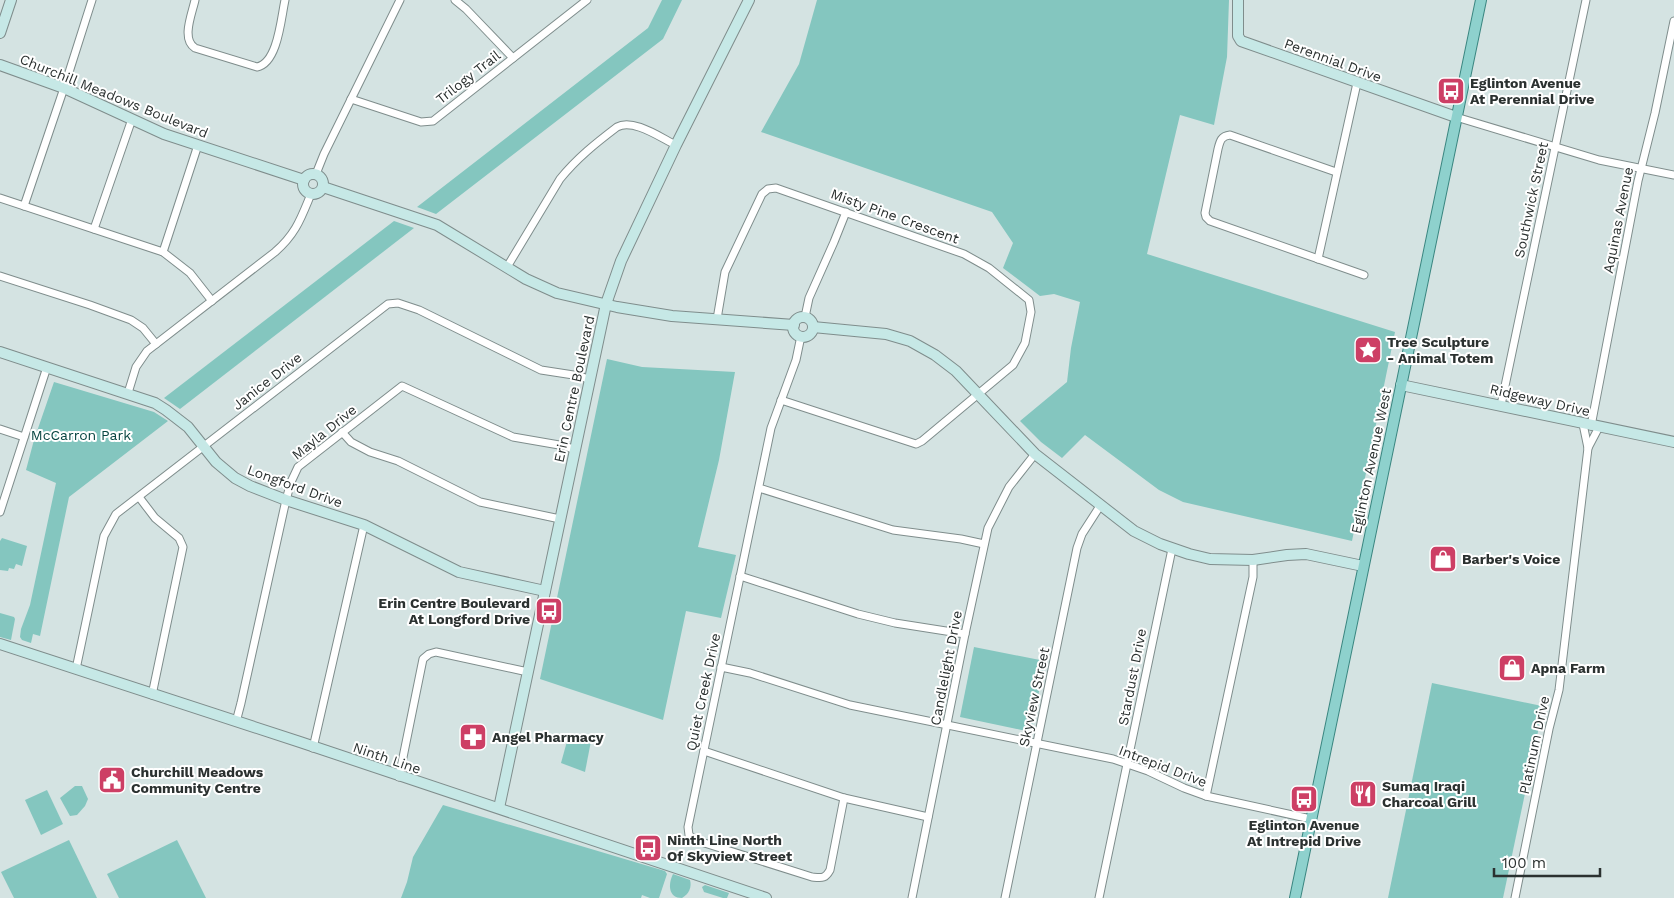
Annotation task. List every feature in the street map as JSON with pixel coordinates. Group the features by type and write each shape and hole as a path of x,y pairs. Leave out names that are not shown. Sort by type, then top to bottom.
{"main road":[{"name":"Eglinton Avenue West","path":"1294,898 1480,0"}],"street":[{"path":"0,33 11,0"},
{"path":"24,206 92,0"},
{"path":"195,0 188,34 190,44 195,48 256,67 265,64 272,52 285,0"},
{"path":"316,174 400,0"},
{"path":"455,0 513,58"},
{"name":"Trilogy Trail","path":"351,99 421,122 430,122 587,0"},
{"name":"Erin Centre Boulevard","path":"499,808 606,304 621,260 749,0"},
{"name":"Perennial Drive","path":"1238,0 1238,36 1241,41 1456,117"},
{"name":"Southwick Street","path":"1501,405 1586,0"},
{"name":"Aquinas Avenue","path":"1591,426 1641,168 1655,113 1674,21"},
{"name":"Churchill Meadows Boulevard","path":"0,65 64,88 164,134 304,180"},
{"path":"1318,259 1356,83"},
{"path":"1456,117 1599,160 1674,175"},
{"path":"94,230 132,119"},
{"path":"507,267 560,179 580,156 617,127 622,124 632,124 676,145"},
{"path":"1336,172 1226,135 1221,139 1218,149 1205,213 1206,217 1210,221 1364,275"},
{"path":"163,252 198,145"},
{"path":"316,174 322,178 323,187 318,193 311,194 304,189 304,180 309,175 316,174"},
{"path":"323,187 437,225 526,279 557,293 672,316 794,325"},
{"name":"Misty Pine Crescent","path":"717,319 725,272 762,194 768,189 776,188 964,254 997,273 1029,300 1031,312 1025,342 1019,356 1005,374 922,442 916,444 781,400"},
{"path":"128,393 138,362 147,351 288,240 301,219 311,194"},
{"path":"0,198 163,252 190,274 212,301"},
{"path":"805,315 809,298 846,212"},
{"path":"0,276 131,320 143,328 156,344"},
{"name":"Janice Drive","path":"76,669 104,536 116,514 388,304 398,302 419,310 541,370 580,376 590,380"},
{"path":"805,315 812,321 813,327 809,335 801,336 796,333 794,325 799,318 805,315"},
{"path":"813,327 880,332 910,341 945,362 1035,454 1134,531 1172,549 1210,559 1253,560 1287,554 1306,554 1363,566"},
{"name":"Quiet Creek Drive","path":"801,336 796,360 771,428 688,828 689,835 695,840 812,877 823,878 827,876 830,870 844,798"},
{"name":"Longford Drive","path":"0,352 154,403 188,428 216,462 235,478 250,486 286,500 364,525 459,572 545,591"},
{"path":"0,512 47,367"},
{"name":"Ridgeway Drive","path":"1401,385 1674,442"},
{"name":"Mayla Drive","path":"236,722 290,482 298,467 402,386 513,437 565,446 575,450"},
{"name":"Platinum Drive","path":"1515,898 1549,729 1559,690 1591,426"},
{"name":"Platinum Drive","path":"1588,448 1591,426"},
{"path":"0,429 24,437"},
{"path":"342,432 351,442 370,452 398,461 480,502 560,519"},
{"name":"Candlelight Drive","path":"912,898 988,528 1009,487 1035,454"},
{"path":"759,488 893,530 984,544"},
{"path":"139,497 155,518 179,538 183,547 152,695"},
{"name":"Skyview Street","path":"1005,898 1077,548 1082,534 1100,506"},
{"path":"313,748 364,525"},
{"name":"Stardust Drive","path":"1099,898 1172,549"},
{"path":"1206,796 1253,577 1253,560"},
{"path":"740,576 858,614 895,623 965,634"},
{"name":"Ninth Line","path":"0,644 766,898"},
{"path":"399,776 423,659 429,654 436,652 528,672"},
{"name":"Intrepid Drive","path":"721,667 750,673 850,706 1037,743 1127,764 1206,796 1311,819"},
{"path":"704,751 844,798 928,816"}],"green space":[{"path":"662,0 682,0 663,39 436,214 417,207 648,28"},
{"path":"817,0 1229,0 1227,57 1214,125 1180,115 1147,254 1395,332 1352,541 1183,502 1159,490 1085,435 1062,458 1041,442 1020,421 1067,382 1071,348 1080,302 1054,294 1040,296 1003,268 1013,243 992,212 761,132 799,64"},
{"path":"394,221 414,228 180,409 164,398"},
{"path":"607,359 642,367 735,372 719,460 698,547 736,555 721,618 686,611 663,720 540,679"},
{"name":"McCarron Park","path":"54,382 154,412 168,421 69,497 40,636 33,634 31,643 22,640 20,637 21,629 30,605 56,483 26,470"},
{"path":"2,538 27,546 22,566 16,564 14,569 9,568 8,571 0,570 0,541"},
{"path":"0,613 15,619 11,640 0,637"},
{"path":"974,647 1045,661 1031,732 960,717"},
{"path":"1432,683 1542,706 1543,708 1503,898 1388,898"},
{"path":"569,734 591,741 585,772 561,763"},
{"path":"75,786 82,786 88,799 77,815 70,816 60,798"},
{"path":"47,790 63,824 41,835 25,800"},
{"path":"443,805 665,871 667,874 659,898 650,898 642,895 641,898 401,898 413,857"},
{"path":"69,840 97,898 14,898 1,872"},
{"path":"177,840 206,898 119,898 107,874"},
{"path":"673,874 690,880 689,890 682,898 674,896 670,890"},
{"path":"705,885 729,893 727,898 704,892 702,887"}],"place":[{"name":"Eglinton Avenue At Perennial Drive","path":"1451,91"},
{"name":"Tree Sculpture - Animal Totem","path":"1368,350"},
{"name":"Barber's Voice","path":"1443,559"},
{"name":"Erin Centre Boulevard At Longford Drive","path":"549,611"},
{"name":"Apna Farm","path":"1512,668"},
{"name":"Angel Pharmacy","path":"473,737"},
{"name":"Churchill Meadows Community Centre","path":"112,780"},
{"name":"Sumaq Iraqi Charcoal Grill","path":"1363,794"},
{"name":"Eglinton Avenue At Intrepid Drive","path":"1304,799"},
{"name":"Ninth Line North Of Skyview Street","path":"648,848"}]}
